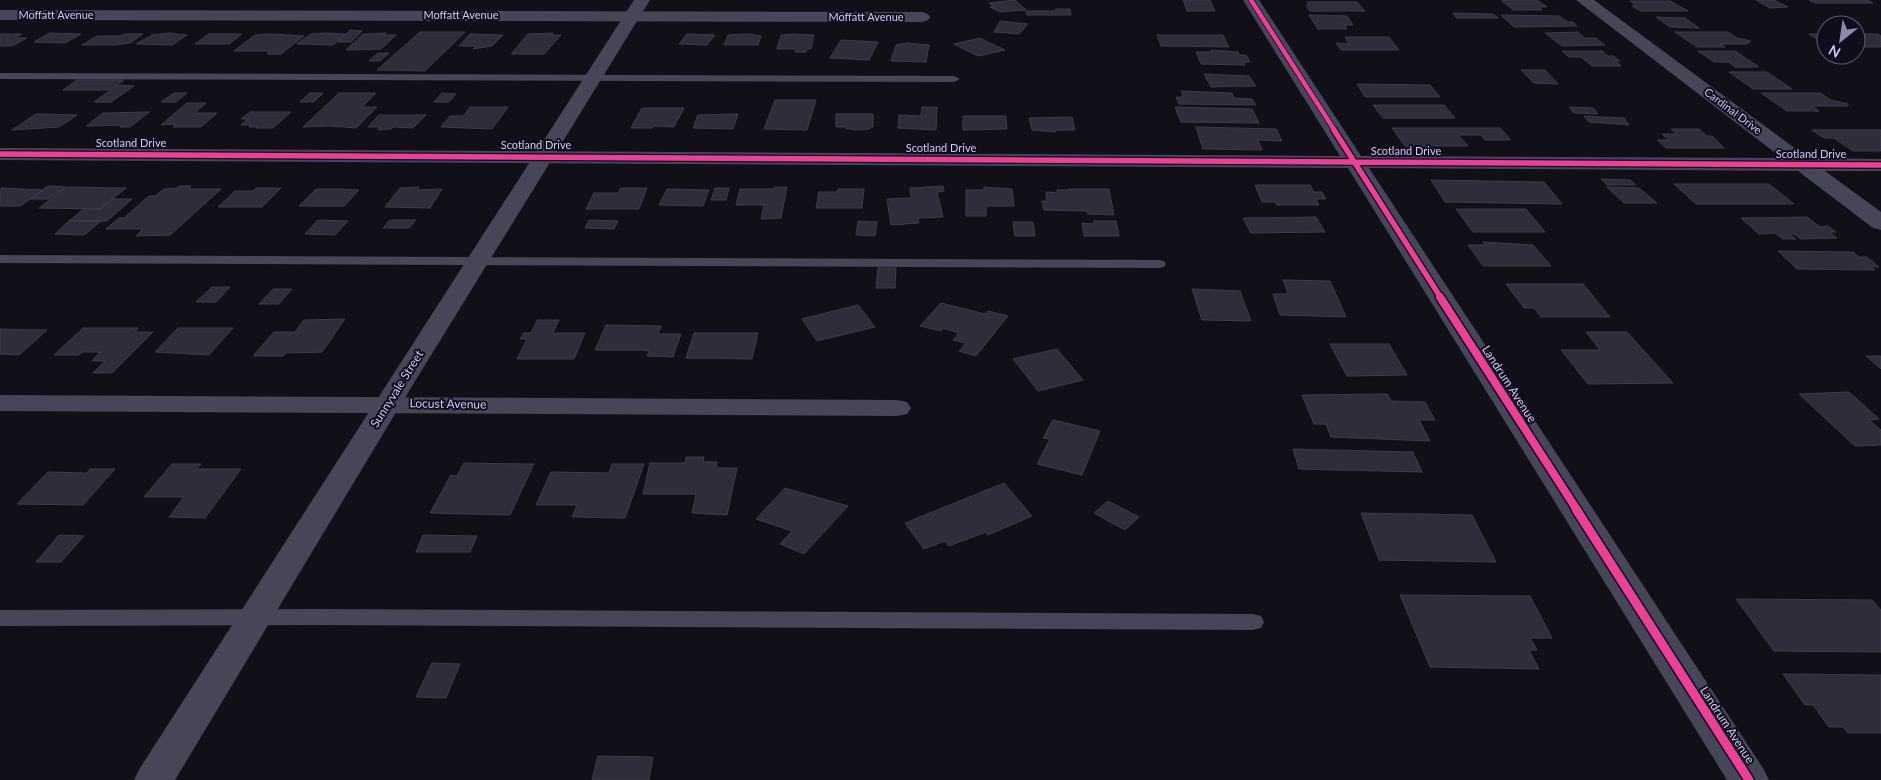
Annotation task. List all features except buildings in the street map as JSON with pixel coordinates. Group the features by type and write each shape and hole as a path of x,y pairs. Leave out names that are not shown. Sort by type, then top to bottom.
{"street":[{"name":"Landrum Avenue","path":"1251,0 1749,780"},
{"name":"Cardinal Drive","path":"1584,0 1881,223"},
{"name":"Moffatt Avenue","path":"0,15 638,8 922,17"},
{"name":"Sunnyvale Street","path":"154,780 387,404 638,8"},
{"name":"Scotland Drive","path":"0,154 1881,165"},
{"name":"Locust Avenue","path":"0,403 896,408"}],"lane":[{"path":"0,76 954,79"},
{"path":"0,259 1159,264"},
{"path":"0,618 325,617 1253,622"}],"cycle path":[{"path":"1251,0 1749,780"},
{"path":"0,154 1881,165"}]}
